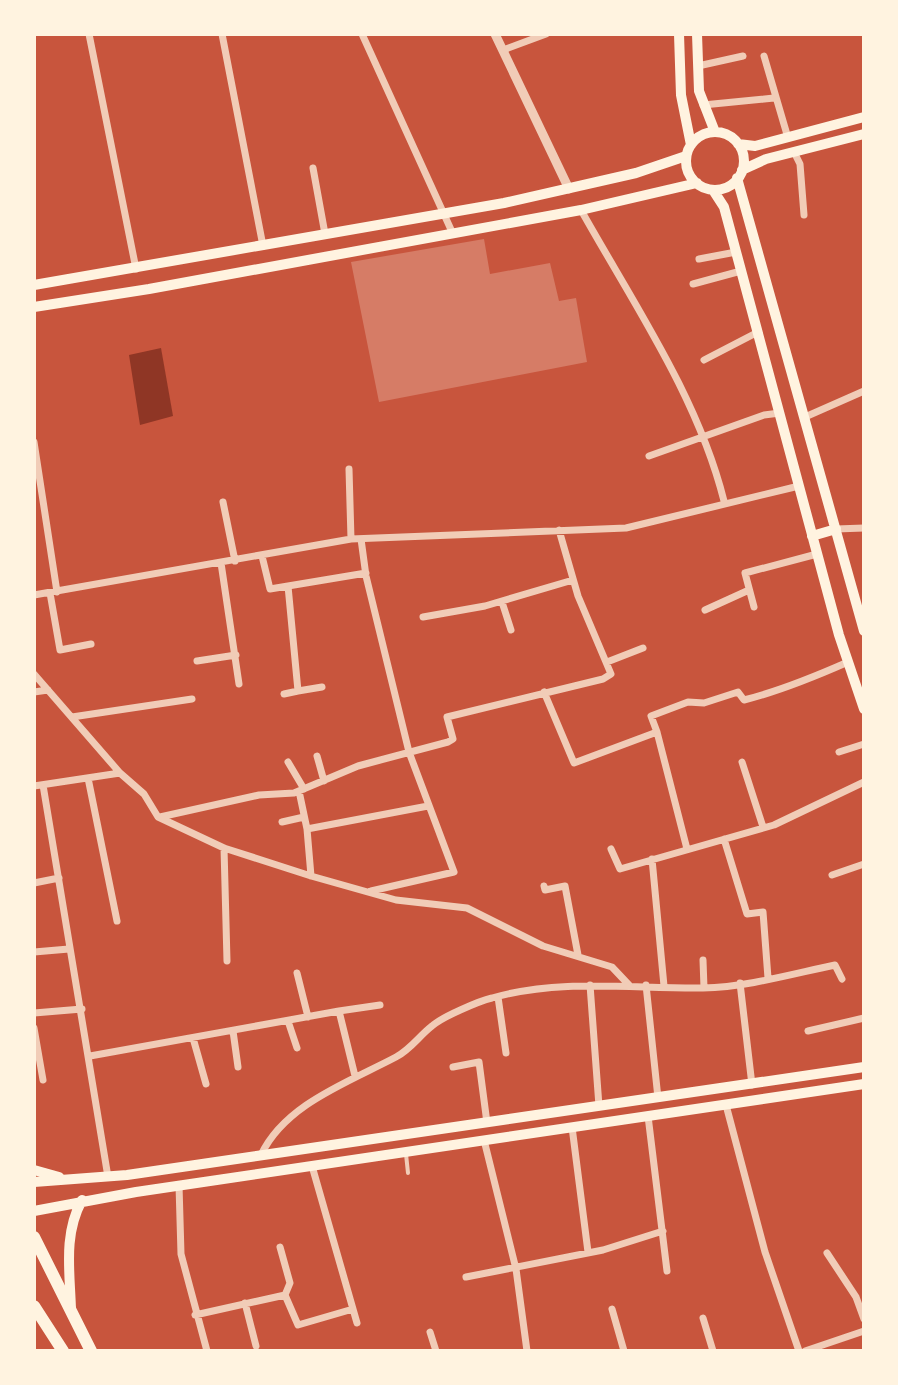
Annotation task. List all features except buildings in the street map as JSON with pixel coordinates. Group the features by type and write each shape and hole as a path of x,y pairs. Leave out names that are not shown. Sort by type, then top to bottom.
{"main road":[{"path":"679,34 689,174 697,183 713,190 723,189 740,174 794,152 864,134"},
{"path":"697,34 703,105 715,132"},
{"path":"738,144 755,146 864,117"},
{"path":"34,285 569,189 659,167 689,150 704,134 715,132 730,136 738,144 743,158 740,174 864,631"},
{"path":"34,307 453,234 581,210 697,183"},
{"path":"713,190 724,207 817,554 864,709"},
{"path":"812,536 836,529"},
{"path":"34,1182 108,1177 864,1067"},
{"path":"34,1211 179,1185 864,1084"},
{"path":"484,1123 484,1140"},
{"path":"34,1170 73,1180"},
{"path":"71,1316 69,1237 72,1218 82,1200"},
{"path":"34,1237 91,1351"},
{"path":"34,1306 63,1351"}],"street":[{"path":"89,34 136,269"},
{"path":"222,34 263,246"},
{"path":"362,34 453,234"},
{"path":"495,34 569,189"},
{"path":"503,50 546,34"},
{"path":"698,66 743,56"},
{"path":"764,56 788,138"},
{"path":"703,105 774,98"},
{"path":"794,152 800,164 804,215"},
{"path":"313,168 325,234"},
{"path":"581,210 668,364 713,457 724,501"},
{"path":"699,259 736,252"},
{"path":"693,284 741,271"},
{"path":"704,360 758,332"},
{"path":"805,417 864,391"},
{"path":"649,456 764,415 780,413"},
{"path":"34,442 38,503 54,593 60,650 91,644"},
{"path":"349,469 351,539"},
{"path":"34,595 351,539 626,528 724,501 799,486"},
{"path":"223,502 235,561"},
{"path":"434,536 631,531 626,528"},
{"path":"836,529 864,528"},
{"path":"158,817 259,795 301,790 358,766 453,739 447,717 611,674 573,580 559,530"},
{"path":"361,539 366,573 409,752 454,872 369,892"},
{"path":"754,607 745,573 817,554"},
{"path":"262,556 270,589 366,573"},
{"path":"221,563 239,684"},
{"path":"423,617 502,602 573,580"},
{"path":"288,586 298,691"},
{"path":"705,610 749,590"},
{"path":"502,602 511,630"},
{"path":"607,662 643,648"},
{"path":"197,661 236,655"},
{"path":"687,849 651,716 688,702 704,703 738,692 744,700 755,697 848,662"},
{"path":"34,674 120,773 144,794 158,817 224,848 311,876 396,900 467,908 543,946 612,967 629,985"},
{"path":"284,694 322,687"},
{"path":"34,692 48,690"},
{"path":"544,692 574,763 657,732"},
{"path":"72,717 192,699"},
{"path":"839,752 864,744"},
{"path":"317,756 324,781"},
{"path":"288,762 301,790 311,876"},
{"path":"742,762 763,827"},
{"path":"34,786 120,773"},
{"path":"88,778 117,921"},
{"path":"611,849 620,869 763,827 864,782"},
{"path":"43,785 108,1177"},
{"path":"307,829 428,806"},
{"path":"282,822 304,817"},
{"path":"724,839 747,914 763,912 768,978"},
{"path":"224,848 227,961"},
{"path":"652,859 664,986"},
{"path":"832,875 864,864"},
{"path":"34,883 59,878"},
{"path":"544,886 545,890 565,886 578,955"},
{"path":"34,952 69,949"},
{"path":"703,960 704,988"},
{"path":"261,1155 269,1138 286,1122 355,1076 397,1057 421,1039 433,1025 498,997 590,985 704,988 835,965 842,979"},
{"path":"297,973 308,1017"},
{"path":"740,983 752,1085"},
{"path":"590,985 599,1106"},
{"path":"646,985 658,1098"},
{"path":"498,997 506,1053"},
{"path":"90,1056 380,1005"},
{"path":"34,1013 82,1009"},
{"path":"339,1011 355,1076"},
{"path":"808,1031 864,1018"},
{"path":"288,1021 297,1048"},
{"path":"34,1028 43,1080"},
{"path":"233,1031 238,1067"},
{"path":"193,1038 206,1084"},
{"path":"453,1067 479,1062 484,1123"},
{"path":"726,1105 765,1252 799,1351"},
{"path":"648,1116 667,1271"},
{"path":"572,1127 588,1252"},
{"path":"484,1140 516,1269 527,1351"},
{"path":"312,1166 357,1323"},
{"path":"179,1185 181,1254 207,1351"},
{"path":"466,1277 516,1269 663,1231"},
{"path":"280,1247 290,1283 285,1295 298,1325 353,1309"},
{"path":"827,1253 856,1297 864,1319"},
{"path":"195,1315 285,1295"},
{"path":"245,1303 256,1346"},
{"path":"612,1309 624,1351"},
{"path":"703,1318 713,1351"},
{"path":"805,1351 864,1331"},
{"path":"430,1332 436,1351"}],"lane":[{"path":"405,1152 408,1173"}],"shaded area":[{"path":"161,348 173,416 140,425 129,355"}]}
